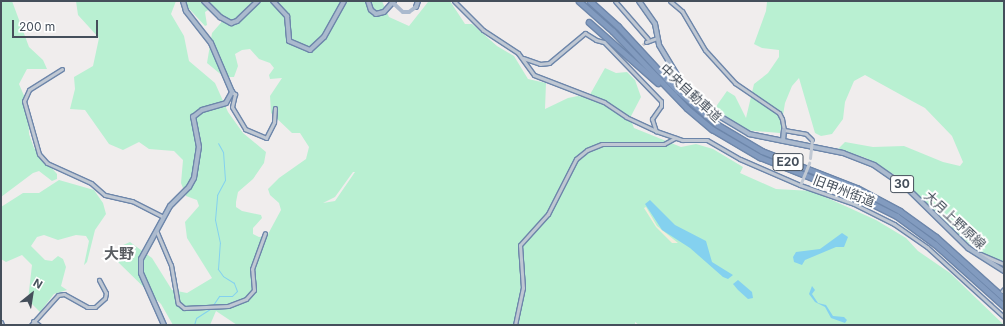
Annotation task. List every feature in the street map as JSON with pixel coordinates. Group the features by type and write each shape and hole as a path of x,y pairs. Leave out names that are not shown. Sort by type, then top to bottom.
{"highway":[{"name":"中央自動車道","path":"579,1 613,31 686,108 727,139 760,157 855,195 897,216 935,244 1004,306"},
{"name":"中央自動車道","path":"590,1 618,26 678,91 718,125 768,154 857,188 886,203 930,233 1004,298"},
{"path":"590,22 686,108"}],"main road":[{"path":"164,325 156,310 140,266 145,249 163,217 173,201 189,187 194,178 200,147 193,117 202,110 226,103 232,92 211,43 186,11 183,1"},
{"path":"204,1 220,17 231,23 237,21 258,1"},
{"path":"273,1 287,16 289,41 310,50 324,37 344,1"},
{"path":"368,1 371,10 376,14 384,12 392,1 403,12 409,12 416,7 418,1"},
{"name":"大月上野原線","path":"639,1 655,24 657,38 680,80 706,107 744,132 843,153 882,170 907,188 976,254 1004,271"},
{"path":"783,141 784,130"}],"street":[{"path":"454,1 483,30 523,58 540,64 549,63 585,33 596,40 604,42 625,61 661,101 652,119 656,131"},
{"path":"615,1 647,41 657,38"},
{"path":"670,1 681,9 706,50 735,84 780,115 784,130"},
{"path":"523,58 534,75 599,100 656,131 675,138 702,138 740,159 801,184"},
{"path":"62,69 29,90 24,101 39,154 47,163 91,183 105,195 132,200 163,217"},
{"path":"232,92 235,94 232,107 245,129 266,138 274,122 275,108"},
{"name":"旧甲州街道","path":"784,130 806,134 812,140 810,158 801,184 854,204 894,224 927,247 1004,317"},
{"path":"515,325 523,288 520,245 548,214 576,159 587,150 602,144 664,144 675,138"},
{"path":"156,230 171,265 178,303 184,308 228,306 246,300 254,290 252,269 265,233"},
{"path":"976,254 1004,264"},
{"path":"31,325 58,295 64,294 87,307 96,307 105,298 106,292 99,280"},
{"path":"33,321 39,325"}],"green space":[{"path":"1,1 12,1 29,47 43,60 47,69 27,69 19,84 28,105 29,134 34,148 57,174 57,179 52,181 39,171 33,173 1,197"},
{"path":"76,1 176,1 171,14 184,36 189,61 215,83 228,112 243,133 266,152 264,163 253,179 238,192 236,202 236,207 242,211 261,215 262,218 253,228 253,234 259,237 267,236 281,210 279,203 270,195 268,189 279,178 306,159 309,147 300,133 292,133 271,113 270,96 282,78 270,79 269,75 274,68 270,63 259,59 250,49 242,50 235,54 238,66 234,77 224,77 207,63 212,33 225,18 213,7 205,12 207,25 205,26 182,1 382,1 389,17 409,26 428,2 450,1 465,24 472,24 497,46 514,56 528,79 546,83 545,109 568,98 578,96 588,98 605,68 616,73 627,72 635,80 641,97 630,118 634,128 681,147 696,144 713,149 743,167 740,173 776,189 812,191 876,220 906,238 918,251 950,273 1004,325 639,325 635,322 635,325 237,325 216,311 210,325 173,325 161,304 118,262 121,246 130,242 152,258 172,290 187,293 212,278 187,238 185,222 199,206 197,200 186,196 181,183 183,160 174,151 149,149 139,142 123,150 109,144 85,110 70,109 75,89 74,77 93,66 99,38 78,15","holes":["353,172 355,172 335,201 323,203 335,197"]},
{"path":"764,1 1004,1 1004,267 969,244 900,178 866,158 838,149 845,142 873,147 904,146 943,162 960,166 963,162 952,136 925,108 865,75 854,81 845,102 843,119 832,134 821,136 815,133 799,78 792,86 785,103 780,133 744,130 715,108 727,91 735,96 746,118 754,84 768,73 779,57 779,50 762,48 754,44 766,11 767,2"},
{"path":"59,180 94,190 103,203 106,214 95,230 87,262 84,265 89,241 86,236 76,235 58,240 44,235 37,237 31,246 45,260 52,261 58,256 63,259 66,267 61,286 67,290 54,294 40,312 28,300 32,265 22,255 6,262 1,259 1,207 23,193 39,193"}],"sand":[{"path":"646,207 657,226 678,243 672,243 656,227 644,208"}],"water":[{"path":"650,200 675,225 706,241 712,262 733,275 728,279 723,277 690,248 662,230 645,204"},
{"path":"842,233 848,237 844,247 836,247 805,260 802,265 794,262 793,257 796,252 820,249"},
{"path":"738,280 752,292 753,298 748,299 733,284"},
{"path":"812,286 815,290 812,294 818,303 826,305 833,316 844,317 847,320 845,323 831,318 825,307 815,302 809,294"}],"waterway":[{"path":"213,305 219,296 232,296 237,291 234,283 223,276 218,269 220,243 215,220 217,195 225,180 223,152 218,143"},
{"path":"194,325 196,318 210,309"}],"tunnel":[{"path":"626,60 646,42"},
{"path":"991,304 1000,294"}],"district":[{"name":"大野","path":"119,254"}]}
